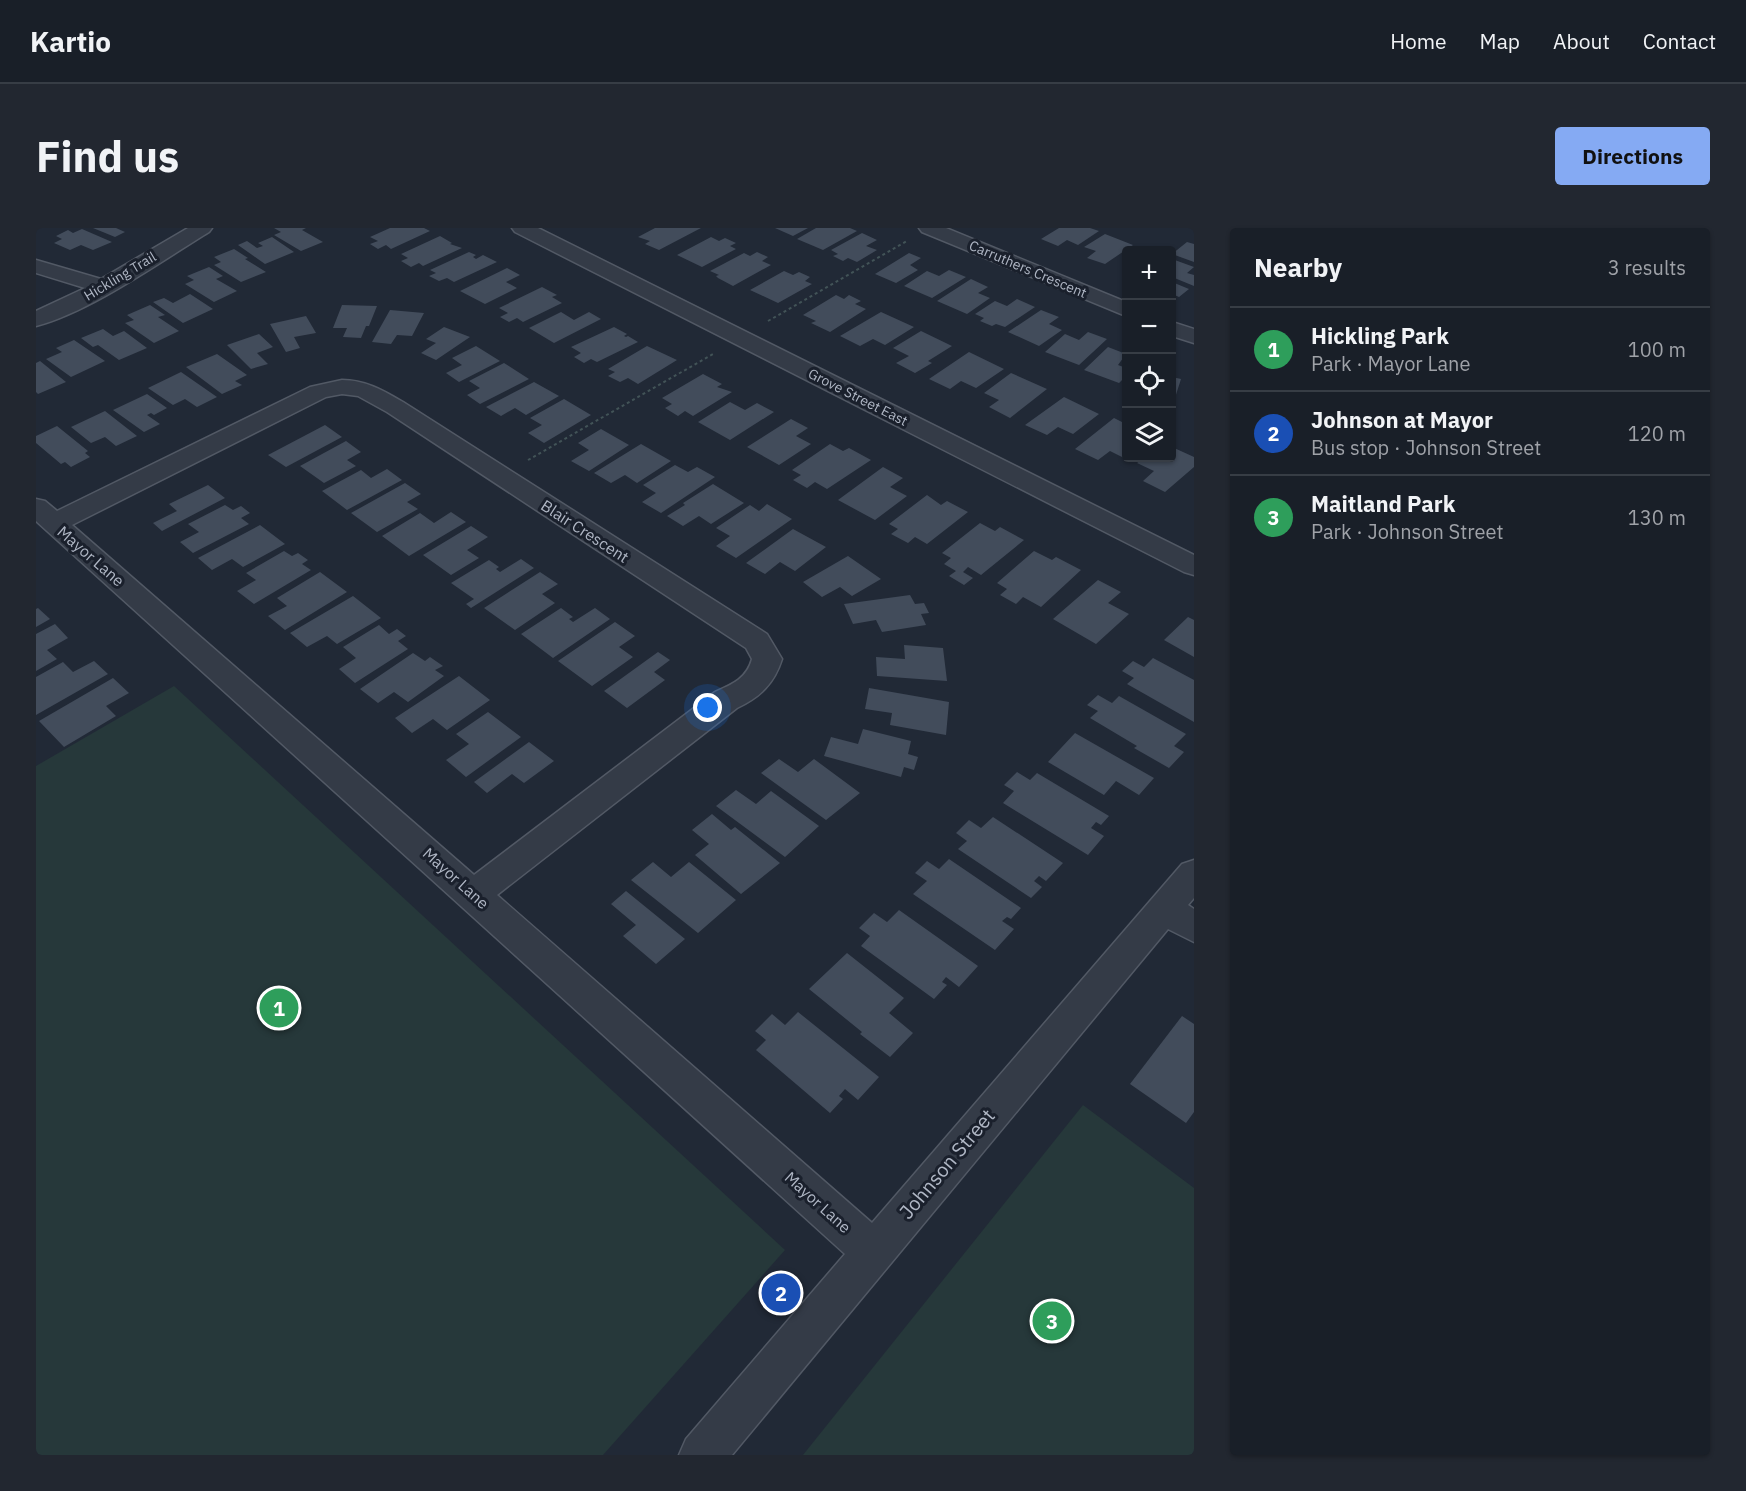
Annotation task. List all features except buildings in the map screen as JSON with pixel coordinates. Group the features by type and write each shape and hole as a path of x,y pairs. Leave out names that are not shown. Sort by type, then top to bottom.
{"street":[{"name":"Hickling Trail","path":"36,319 103,287 202,228"},
{"name":"Grove Street East","path":"522,228 1194,566"},
{"name":"Carruthers Crescent","path":"929,228 1122,308"},
{"path":"36,267 103,287"},
{"path":"1176,330 1194,336"},
{"name":"Blair Crescent","path":"45,515 318,392 342,386 361,387 757,641 767,659 763,675 747,690 726,700 474,894"},
{"name":"Mayor Lane","path":"45,515 873,1251"},
{"name":"Johnson Street","path":"702,1455 873,1251 1180,918 1194,874"}],"path":[{"path":"768,321 908,240"},
{"path":"528,461 713,354"}],"shaded area":[{"path":"174,686 785,1250 603,1455 36,1455 36,766"},
{"path":"1083,1105 1194,1188 1194,1455 803,1455"}],"place":[{"name":"Hickling Park","path":"279,1008"},
{"name":"Johnson at Mayor","path":"781,1293"},
{"name":"Maitland Park","path":"1052,1321"}]}
